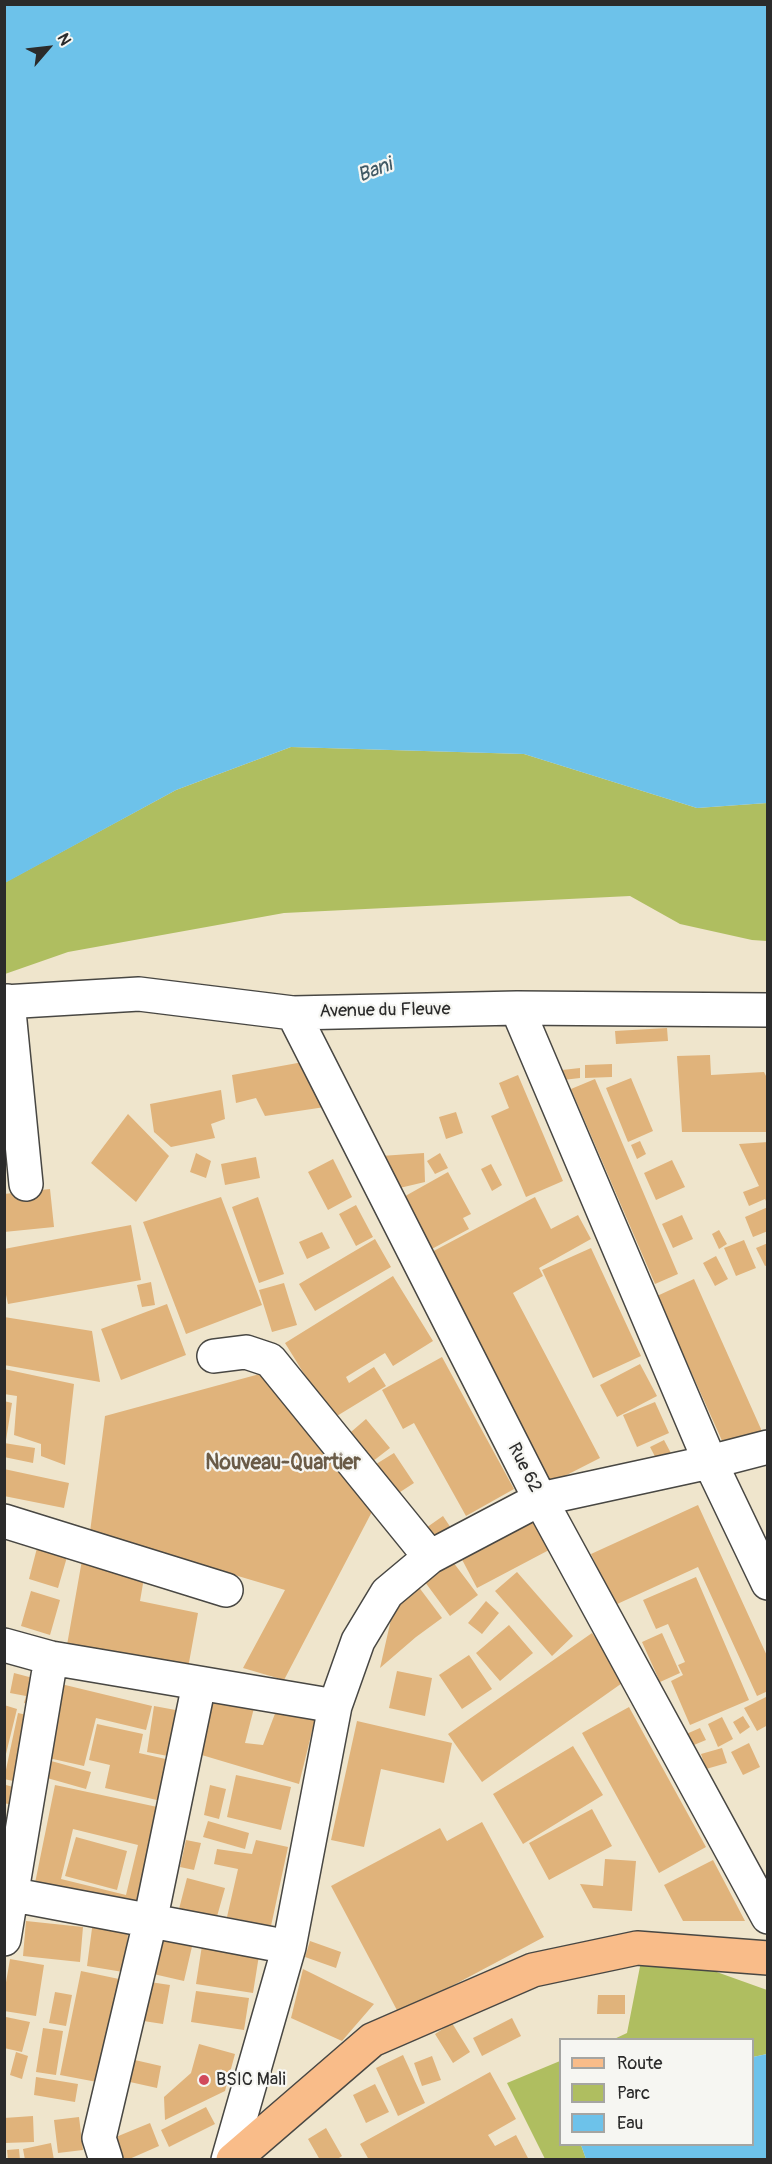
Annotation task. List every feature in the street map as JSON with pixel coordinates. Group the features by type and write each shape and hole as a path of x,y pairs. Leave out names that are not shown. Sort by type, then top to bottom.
{"main road":[{"path":"231,2160 372,2040 533,1970 637,1948 768,1958"}],"street":[{"name":"Avenue du Fleuve","path":"6,1001 139,994 293,1013 517,1008 765,1017"},
{"path":"6,1001 26,1184"},
{"path":"517,1008 710,1462 768,1583"},
{"name":"Rue 62","path":"293,1013 540,1499 768,1917"},
{"path":"214,1356 246,1352 270,1360 430,1557"},
{"path":"231,2160 289,1947 335,1706 358,1641 387,1593 430,1557 540,1499 768,1447"},
{"path":"4,1521 226,1590"},
{"path":"4,1645 51,1658 335,1706"},
{"path":"4,1939 9,1894 51,1658"},
{"path":"106,2160 99,2138 150,1922 199,1684"},
{"path":"9,1894 289,1947"}],"green space":[{"path":"291,747 524,754 697,808 767,803 767,941 752,940 680,924 630,896 284,913 68,952 5,974 4,883 176,790"},
{"path":"644,1946 767,1990 767,2054 754,2057 754,2038 616,2038 627,2033"},
{"path":"559,2061 559,2146 581,2146 586,2159 545,2159 507,2083"}],"water":[{"name":"Bani","path":"5,4 767,5 767,803 697,808 524,754 291,747 176,790 5,883"},
{"path":"767,2054 767,2159 586,2159 581,2146 754,2146 754,2057"}],"building":[{"path":"667,1028 668,1041 616,1044 615,1031"},
{"path":"710,1055 711,1075 764,1072 768,1080 768,1132 682,1132 677,1056"},
{"path":"303,1062 325,1107 265,1116 256,1098 236,1103 232,1075"},
{"path":"612,1064 612,1077 585,1078 585,1065"},
{"path":"580,1068 580,1078 563,1080 562,1070"},
{"path":"518,1075 563,1181 526,1197 491,1116 509,1108 499,1083"},
{"path":"631,1078 653,1131 628,1142 606,1088"},
{"path":"595,1079 678,1274 655,1284 571,1089"},
{"path":"221,1090 225,1119 211,1124 215,1138 171,1147 154,1132 150,1104"},
{"path":"456,1112 463,1133 446,1139 439,1117"},
{"path":"128,1114 169,1156 136,1202 91,1163"},
{"path":"640,1141 646,1154 637,1159 631,1145"},
{"path":"768,1142 768,1205 765,1199 749,1206 743,1192 759,1186 739,1144"},
{"path":"196,1153 211,1161 206,1178 190,1172"},
{"path":"424,1153 425,1182 391,1190 381,1156"},
{"path":"440,1153 448,1168 435,1174 427,1161"},
{"path":"256,1157 260,1178 225,1185 221,1164"},
{"path":"333,1159 352,1197 328,1210 308,1172"},
{"path":"672,1160 685,1187 656,1200 644,1173"},
{"path":"491,1164 502,1185 492,1191 481,1169"},
{"path":"448,1172 471,1214 463,1218 469,1229 428,1251 400,1199"},
{"path":"50,1189 54,1227 4,1232 4,1194"},
{"path":"221,1197 262,1305 186,1334 143,1222"},
{"path":"258,1197 284,1274 259,1283 232,1207"},
{"path":"535,1197 551,1229 578,1215 591,1239 539,1268 543,1276 513,1293 600,1458 549,1484 428,1254"},
{"path":"356,1205 373,1237 356,1246 339,1214"},
{"path":"768,1207 768,1231 753,1237 745,1217"},
{"path":"682,1215 693,1239 673,1248 662,1224"},
{"path":"131,1225 141,1280 8,1304 4,1286 4,1249"},
{"path":"719,1230 727,1244 719,1249 712,1234"},
{"path":"322,1232 330,1248 307,1259 299,1242"},
{"path":"375,1239 391,1267 315,1311 299,1284"},
{"path":"744,1240 756,1268 736,1276 724,1248"},
{"path":"768,1243 768,1265 765,1266 756,1248"},
{"path":"591,1248 641,1356 593,1378 542,1270"},
{"path":"716,1256 728,1279 715,1286 703,1263"},
{"path":"393,1276 433,1341 393,1366 385,1353 346,1377 349,1383 374,1367 386,1386 332,1419 285,1343"},
{"path":"694,1279 765,1438 728,1454 657,1296"},
{"path":"151,1282 155,1305 142,1307 137,1285"},
{"path":"284,1283 297,1325 272,1332 259,1290"},
{"path":"167,1304 186,1355 121,1380 101,1329"},
{"path":"4,1317 92,1331 100,1382 4,1365"},
{"path":"442,1357 514,1489 466,1516 414,1423 403,1429 382,1390"},
{"path":"640,1364 657,1396 617,1417 600,1385"},
{"path":"4,1369 74,1384 65,1465 41,1456 41,1444 14,1435 17,1396 4,1394"},
{"path":"267,1372 376,1504 284,1680 243,1668 285,1590 90,1532 105,1416"},
{"path":"4,1401 12,1403 6,1440 4,1440"},
{"path":"655,1402 669,1433 637,1447 623,1415"},
{"path":"366,1419 390,1448 368,1465 344,1438"},
{"path":"664,1440 673,1457 659,1464 650,1447"},
{"path":"4,1443 35,1448 33,1463 4,1457"},
{"path":"394,1453 414,1483 394,1496 373,1466"},
{"path":"4,1469 69,1483 64,1508 4,1496"},
{"path":"698,1505 768,1658 768,1691 757,1696 698,1567 615,1605 591,1554"},
{"path":"528,1512 549,1550 477,1588 457,1550"},
{"path":"443,1516 455,1534 434,1547 423,1530"},
{"path":"37,1548 67,1557 58,1588 29,1579"},
{"path":"82,1560 145,1572 140,1601 198,1613 188,1668 67,1645"},
{"path":"453,1562 478,1595 450,1616 425,1582"},
{"path":"517,1572 573,1636 552,1656 495,1591"},
{"path":"696,1577 749,1700 690,1725 671,1681 683,1675 678,1665 685,1662 668,1624 656,1629 643,1600"},
{"path":"418,1586 442,1618 380,1668 394,1606"},
{"path":"31,1591 60,1600 50,1635 21,1626"},
{"path":"486,1601 499,1613 482,1634 468,1623"},
{"path":"509,1625 533,1653 500,1681 476,1653"},
{"path":"592,1633 625,1681 482,1782 448,1734"},
{"path":"662,1633 680,1673 660,1682 642,1642"},
{"path":"469,1655 492,1689 462,1709 439,1675"},
{"path":"397,1671 432,1678 425,1716 389,1708"},
{"path":"14,1673 33,1678 42,1707 24,1703 26,1696 10,1693"},
{"path":"61,1684 152,1706 146,1730 96,1718 84,1766 44,1757"},
{"path":"209,1692 254,1708 245,1743 263,1745 276,1711 315,1719 299,1784 195,1753"},
{"path":"768,1696 768,1725 757,1731 744,1708"},
{"path":"4,1705 17,1709 5,1758 4,1758"},
{"path":"154,1706 181,1711 173,1757 147,1752"},
{"path":"629,1707 706,1847 659,1873 582,1733"},
{"path":"18,1713 40,1718 27,1784 4,1779"},
{"path":"743,1716 750,1727 740,1734 733,1722"},
{"path":"722,1717 733,1739 718,1747 708,1724"},
{"path":"357,1721 452,1743 444,1783 381,1769 364,1847 331,1840"},
{"path":"97,1724 143,1734 139,1753 170,1760 161,1801 105,1788 110,1765 89,1760"},
{"path":"700,1728 706,1740 689,1747 684,1735"},
{"path":"749,1743 760,1767 743,1775 731,1752"},
{"path":"573,1746 603,1795 523,1844 493,1794"},
{"path":"722,1748 727,1763 706,1769 701,1754"},
{"path":"44,1759 91,1772 86,1789 40,1776"},
{"path":"236,1775 291,1787 281,1830 227,1817"},
{"path":"6,1785 24,1790 20,1807 4,1803"},
{"path":"55,1785 162,1808 141,1911 34,1888","holes":["73,1829 138,1845 126,1895 61,1879"]},
{"path":"210,1785 226,1789 219,1819 204,1815"},
{"path":"592,1809 612,1846 549,1880 529,1843"},
{"path":"208,1821 249,1833 245,1849 203,1837"},
{"path":"482,1822 544,1937 399,2014 331,1886 440,1828 447,1841"},
{"path":"76,1837 127,1851 117,1890 65,1876"},
{"path":"186,1840 201,1843 194,1870 180,1867"},
{"path":"256,1840 288,1847 271,1926 227,1917 238,1869 214,1864 217,1849 252,1854"},
{"path":"605,1859 636,1861 632,1911 593,1908 580,1884 603,1886"},
{"path":"713,1860 745,1921 683,1921 664,1885"},
{"path":"187,1878 225,1888 216,1920 179,1909"},
{"path":"26,1921 83,1927 80,1962 23,1956"},
{"path":"93,1921 129,1927 123,1972 87,1966"},
{"path":"158,1931 194,1938 184,1981 149,1973"},
{"path":"203,1939 260,1949 253,1993 196,1984"},
{"path":"310,1941 341,1952 336,1968 305,1957"},
{"path":"10,1959 44,1965 36,2016 4,2011 4,1994"},
{"path":"303,1969 374,2004 342,2041 291,2018"},
{"path":"81,1971 119,1979 97,2082 60,2075"},
{"path":"143,1981 170,1985 163,2024 137,2020"},
{"path":"196,1991 249,1998 244,2030 191,2022"},
{"path":"55,1992 72,1995 66,2026 49,2023"},
{"path":"598,1995 625,1995 625,2014 597,2014"},
{"path":"6,2017 30,2022 22,2052 4,2048"},
{"path":"512,2018 521,2036 482,2056 473,2038"},
{"path":"452,2023 470,2052 453,2063 435,2034"},
{"path":"43,2028 63,2031 56,2075 36,2072"},
{"path":"199,2044 235,2054 225,2091 165,2120 164,2097 191,2073"},
{"path":"16,2052 28,2056 22,2079 10,2075"},
{"path":"403,2055 425,2103 398,2116 376,2068"},
{"path":"432,2056 441,2080 422,2086 414,2063"},
{"path":"126,2058 161,2066 157,2088 121,2080"},
{"path":"490,2072 516,2119 488,2135 495,2146 516,2135 529,2160 369,2160 360,2144"},
{"path":"36,2077 78,2084 75,2102 34,2095"},
{"path":"375,2084 389,2112 366,2123 353,2095"},
{"path":"206,2107 215,2124 169,2147 161,2130"},
{"path":"33,2116 34,2142 4,2143 4,2118"},
{"path":"79,2117 83,2150 58,2153 54,2120"},
{"path":"150,2123 159,2146 127,2160 119,2160 111,2139"},
{"path":"326,2128 342,2156 336,2160 320,2160 308,2139"},
{"path":"51,2143 54,2160 25,2160 23,2149"},
{"path":"19,2149 20,2160 8,2160 7,2150"}],"place":[{"name":"BSIC Mali","path":"204,2080"}],"district":[{"name":"Nouveau-Quartier","path":"283,1464"}]}
